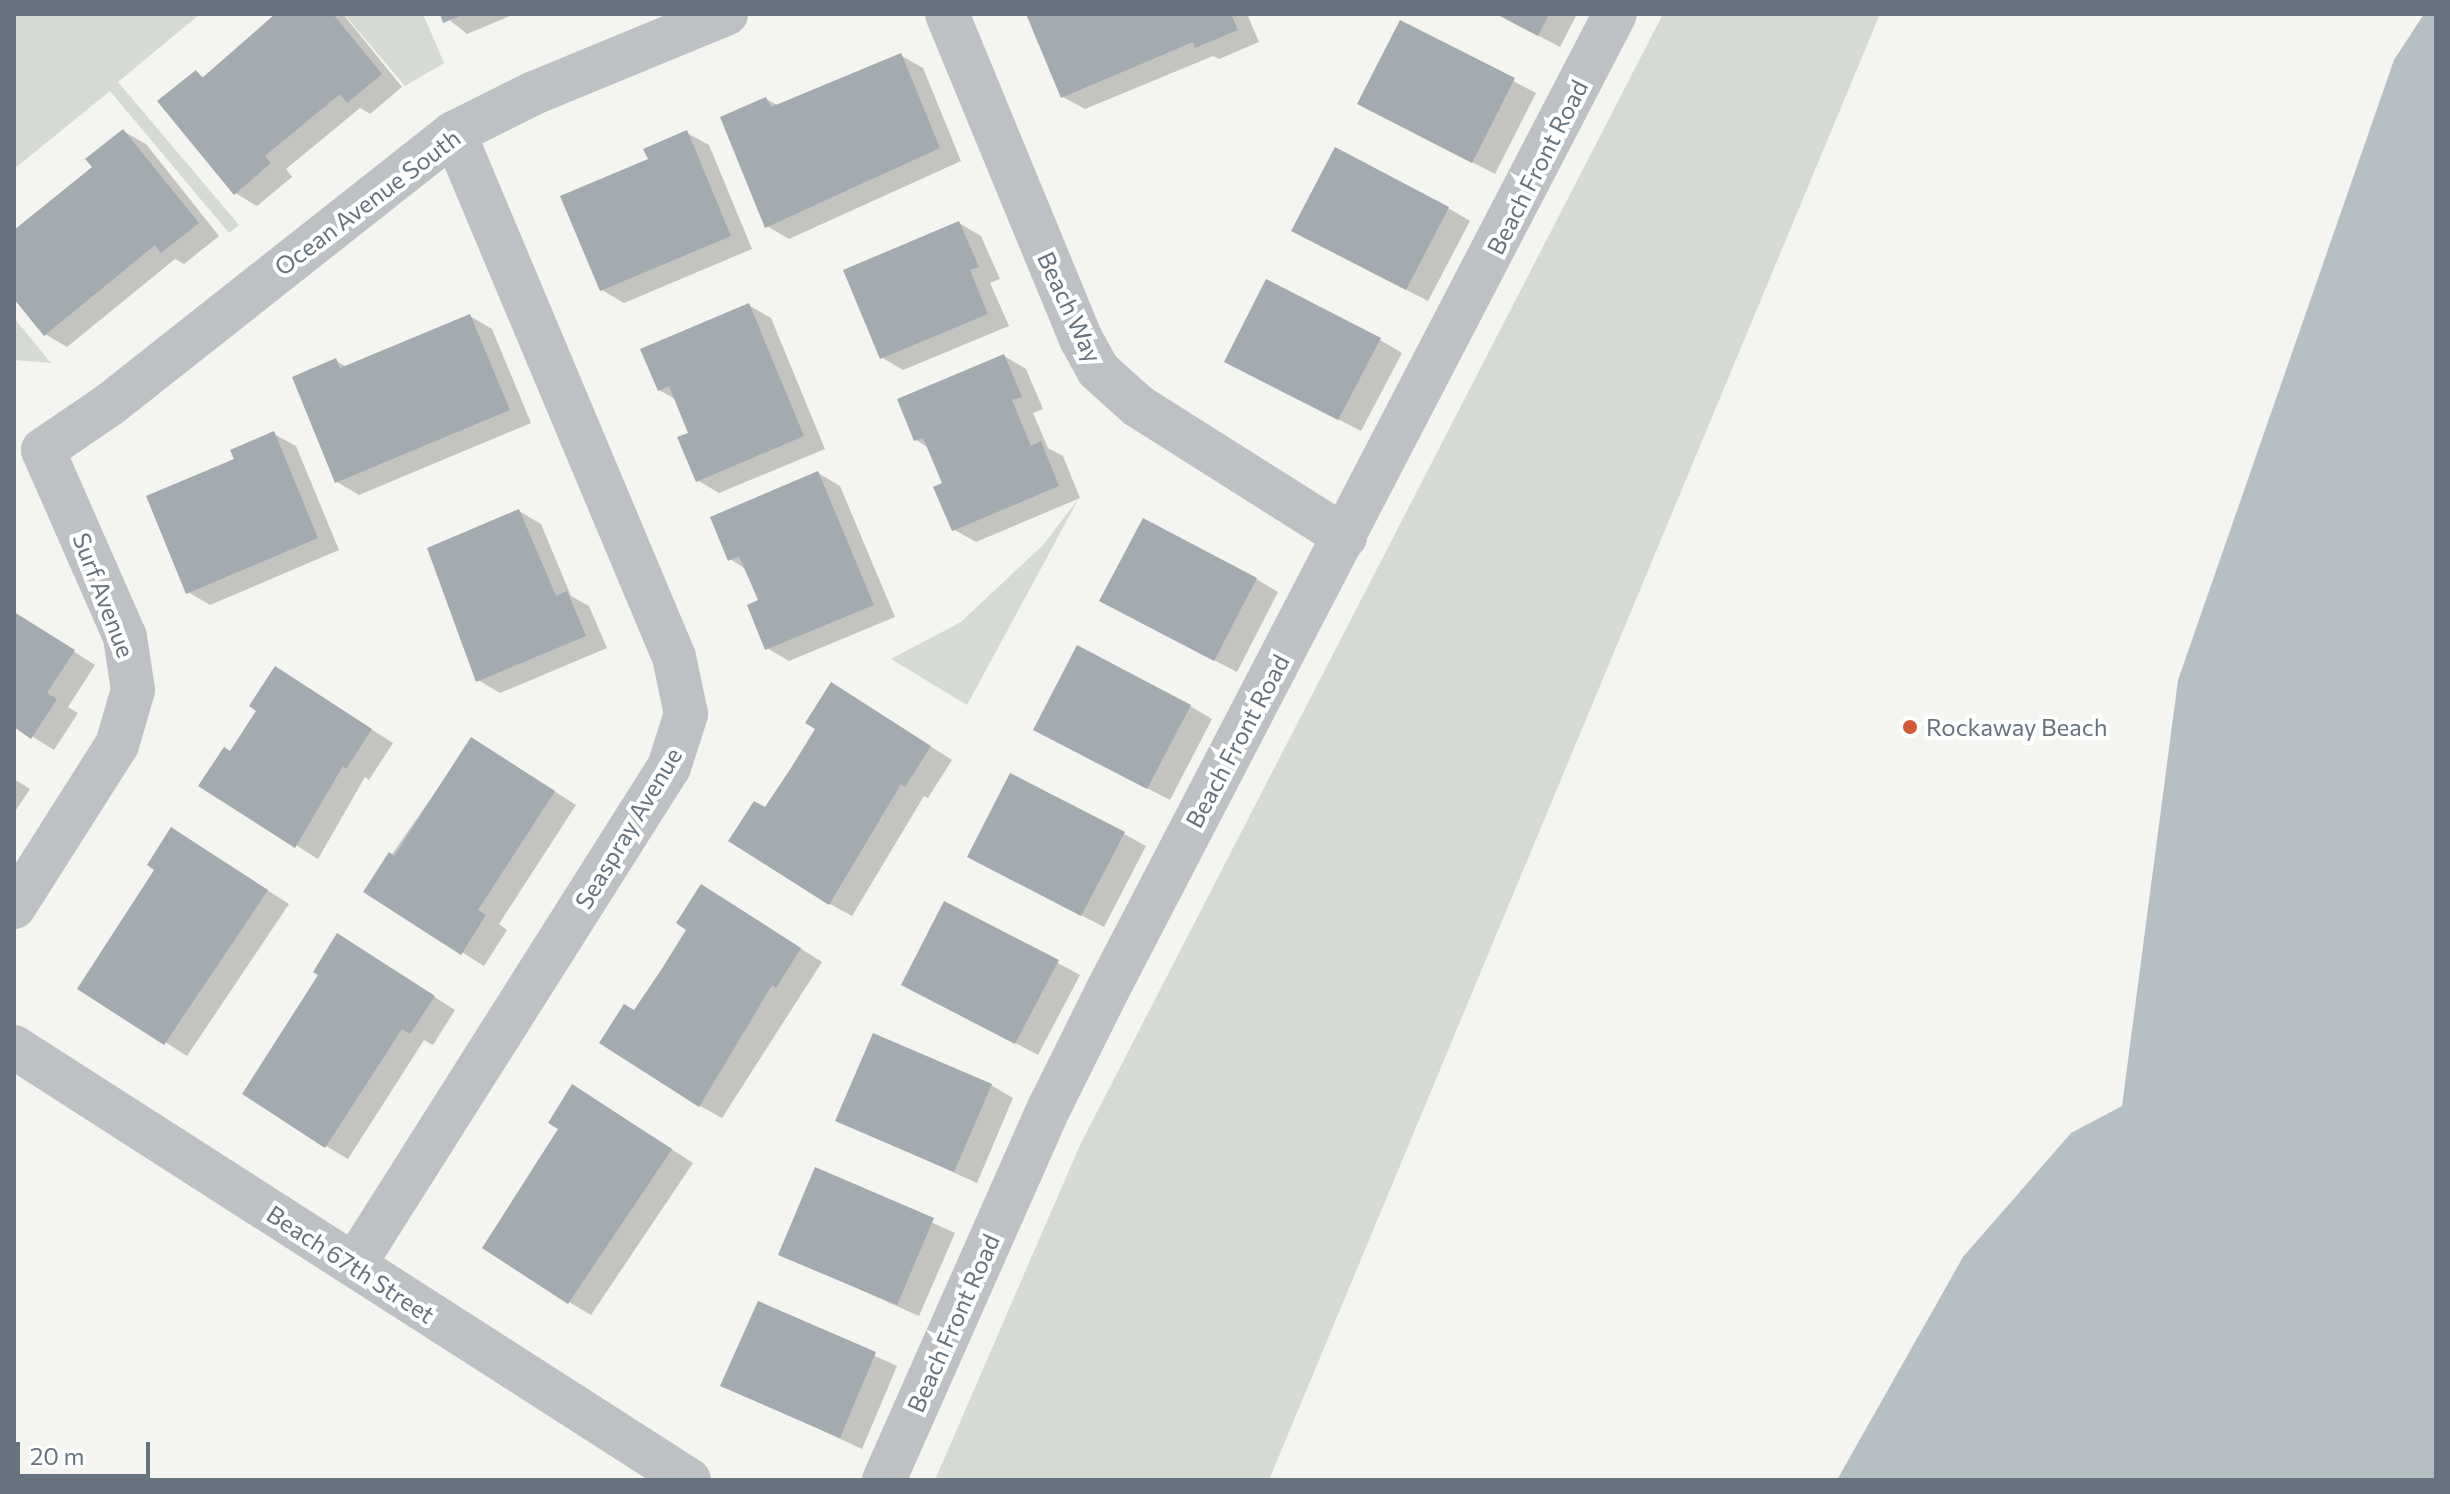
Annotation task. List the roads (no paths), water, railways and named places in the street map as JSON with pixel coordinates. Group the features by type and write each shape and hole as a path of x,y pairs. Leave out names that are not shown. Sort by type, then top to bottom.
{"street":[{"name":"Ocean Avenue South","path":"29,440 91,419 454,133 534,93 726,14"},
{"name":"Beach Way","path":"947,14 1081,339 1098,370 1138,406 1345,537"},
{"name":"Beach Front Road","path":"884,1480 1050,1106 1615,14"},
{"name":"Seaspray Avenue","path":"354,1265 669,767 686,714 674,657 454,133"},
{"name":"Surf Avenue","path":"14,907 117,745 133,690 125,637 29,440"},
{"name":"Beach 67th Street","path":"14,1047 689,1480"}],"place":[{"name":"Rockaway Beach","path":"1910,727"}]}
